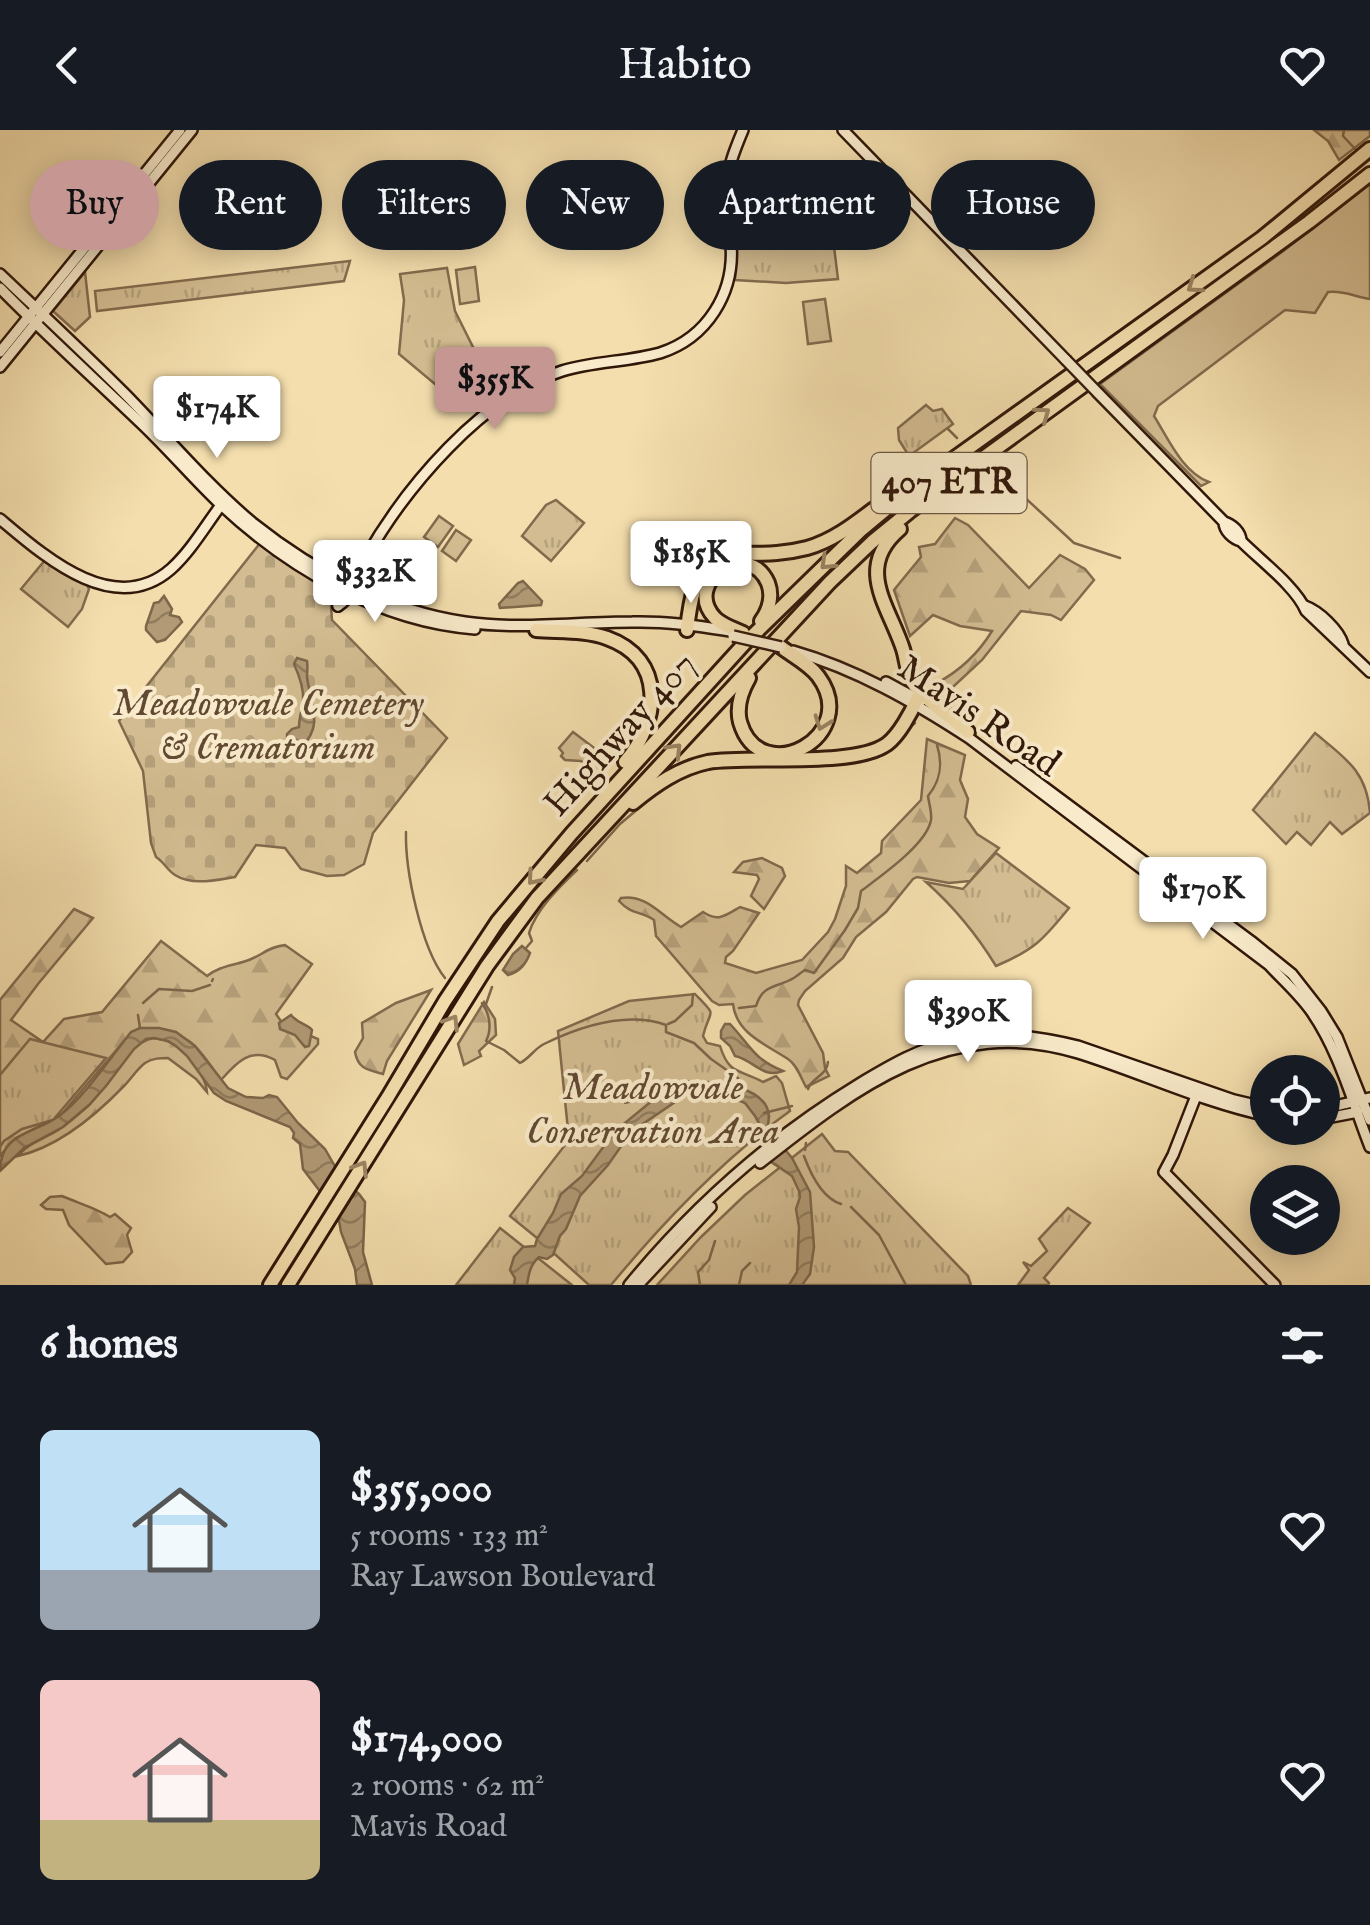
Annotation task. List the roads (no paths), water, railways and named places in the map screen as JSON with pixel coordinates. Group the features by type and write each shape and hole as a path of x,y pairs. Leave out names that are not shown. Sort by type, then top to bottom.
{"highway":[{"name":"Highway 407","path":"288,1285 322,1232 445,1001 498,921 740,638 860,530 927,476 1262,238 1370,149"},
{"name":"Highway 407","path":"270,1285 513,928 548,884 778,647 830,582 872,542 961,474 1367,176"},
{"path":"961,474 892,536 881,550 876,580 911,681 970,735"},
{"path":"687,627 697,577 712,561 738,553 791,551 831,539 899,490 927,476"},
{"path":"738,564 757,570 770,592 765,615 740,638 716,618 706,594 713,576 738,564"},
{"path":"536,630 612,640 638,660 651,689 651,716 642,738 572,833"},
{"path":"778,647 818,676 828,708 824,726 813,743 786,754 768,752 752,742 738,714 747,681 778,647"},
{"path":"583,845 658,784 689,768 708,762 871,752 892,739 916,702"}],"main road":[{"path":"0,367 180,130"},
{"path":"0,352 18,329 36,315 192,130"},
{"path":"349,588 360,562 442,454 507,399 536,381 567,369 671,350 701,329 720,304 730,271 732,248 726,188 732,156 744,130"},
{"path":"841,130 1241,535 1241,541 1306,611 1370,672"},
{"path":"0,274 36,315"},
{"path":"4,292 36,315"},
{"path":"4,292 16,309 18,329"},
{"name":"Mavis Road","path":"36,315 52,338 159,435"},
{"name":"Mavis Road","path":"36,315 85,354 224,502 281,553 387,609 433,623 492,630 687,627"},
{"path":"18,344 35,334 52,338"},
{"path":"0,519 82,578 124,587 150,582 167,572 224,502"},
{"name":"Mavis Road","path":"349,588 416,611 467,622 635,622 687,627 808,650 875,677 970,735 1292,974 1329,1022 1343,1049 1364,1108 1370,1147"},
{"name":"Mavis Road","path":"970,735 1269,965 1321,1026 1364,1108"},
{"path":"988,772 1007,767"},
{"path":"629,1285 720,1188 829,1103 910,1056 955,1040 1004,1035 1078,1046 1250,1104"},
{"path":"791,1134 887,1074 938,1052 975,1044 1016,1042 1050,1046 1250,1111"},
{"path":"1196,1096 1164,1172 1270,1283"},
{"path":"638,1285 752,1166"}],"water":[{"path":"523,581 542,601 541,605 500,608 499,604"},
{"path":"164,596 172,609 170,615 182,622 165,640 157,642 146,626 154,603"},
{"path":"297,658 307,661 314,722 308,739 301,747 293,747 287,734 299,727 303,700 294,664"},
{"path":"522,946 530,953 519,970 508,975 503,970"},
{"path":"291,1015 312,1030 309,1046 280,1029 279,1023"},
{"path":"725,1024 730,1024 758,1056 783,1071 769,1073 735,1056 721,1038"},
{"path":"140,1028 176,1032 195,1046 228,1088 246,1097 277,1097 325,1149 344,1182 365,1202 363,1252 372,1285 357,1285 338,1215 303,1169 300,1144 290,1127 214,1093 187,1056 168,1041 146,1039 89,1105 63,1127 24,1148 0,1171 12,1141 68,1109 131,1032"},
{"path":"682,1081 740,1088 763,1102 768,1113 767,1128 792,1158 810,1192 814,1247 810,1274 802,1285 789,1285 797,1272 796,1209 800,1197 792,1176 768,1160 759,1123 745,1103 724,1094 698,1092 687,1094 631,1132 580,1196 553,1255 536,1260 527,1285 514,1285 510,1270 514,1257 523,1247 535,1246 561,1194 582,1176 615,1131 654,1097 624,1103"}],"waterway":[{"path":"1344,130 1343,136 1358,152"},
{"path":"948,429 957,438"},
{"path":"986,470 1008,482 1074,543 1120,558"},
{"path":"907,730 915,723"},
{"path":"867,760 883,755 896,744"},
{"path":"739,1008 756,1006 766,991 805,970 814,973 858,908 861,891 921,839 931,820 928,796 940,772 937,745"},
{"path":"587,861 620,824 658,792"},
{"path":"406,832 416,908 436,965 445,978"},
{"path":"526,948 532,941 529,933 537,916 577,870"},
{"path":"143,1003 159,989 192,991 210,985"},
{"path":"486,1004 492,987"},
{"path":"668,1024 692,1005 693,994"},
{"path":"482,1003 489,1022 486,1041 520,1063 544,1044 588,1026 620,1020 651,1021 666,1025 666,1032 694,1043 738,1078 738,1086"},
{"path":"138,1015 140,1028"},
{"path":"808,1089 828,1062"},
{"path":"764,1113 792,1106"},
{"path":"805,1150 806,1143"},
{"path":"804,1156 823,1191 841,1204"},
{"path":"851,1207 879,1235 906,1285"},
{"path":"700,1285 698,1272 709,1260 715,1241"},
{"path":"739,1285 742,1271 750,1263"}],"park label":[{"name":"Meadowvale Cemetery & Crematorium","path":"268,727"},
{"name":"Meadowvale Conservation Area","path":"653,1111"}]}
